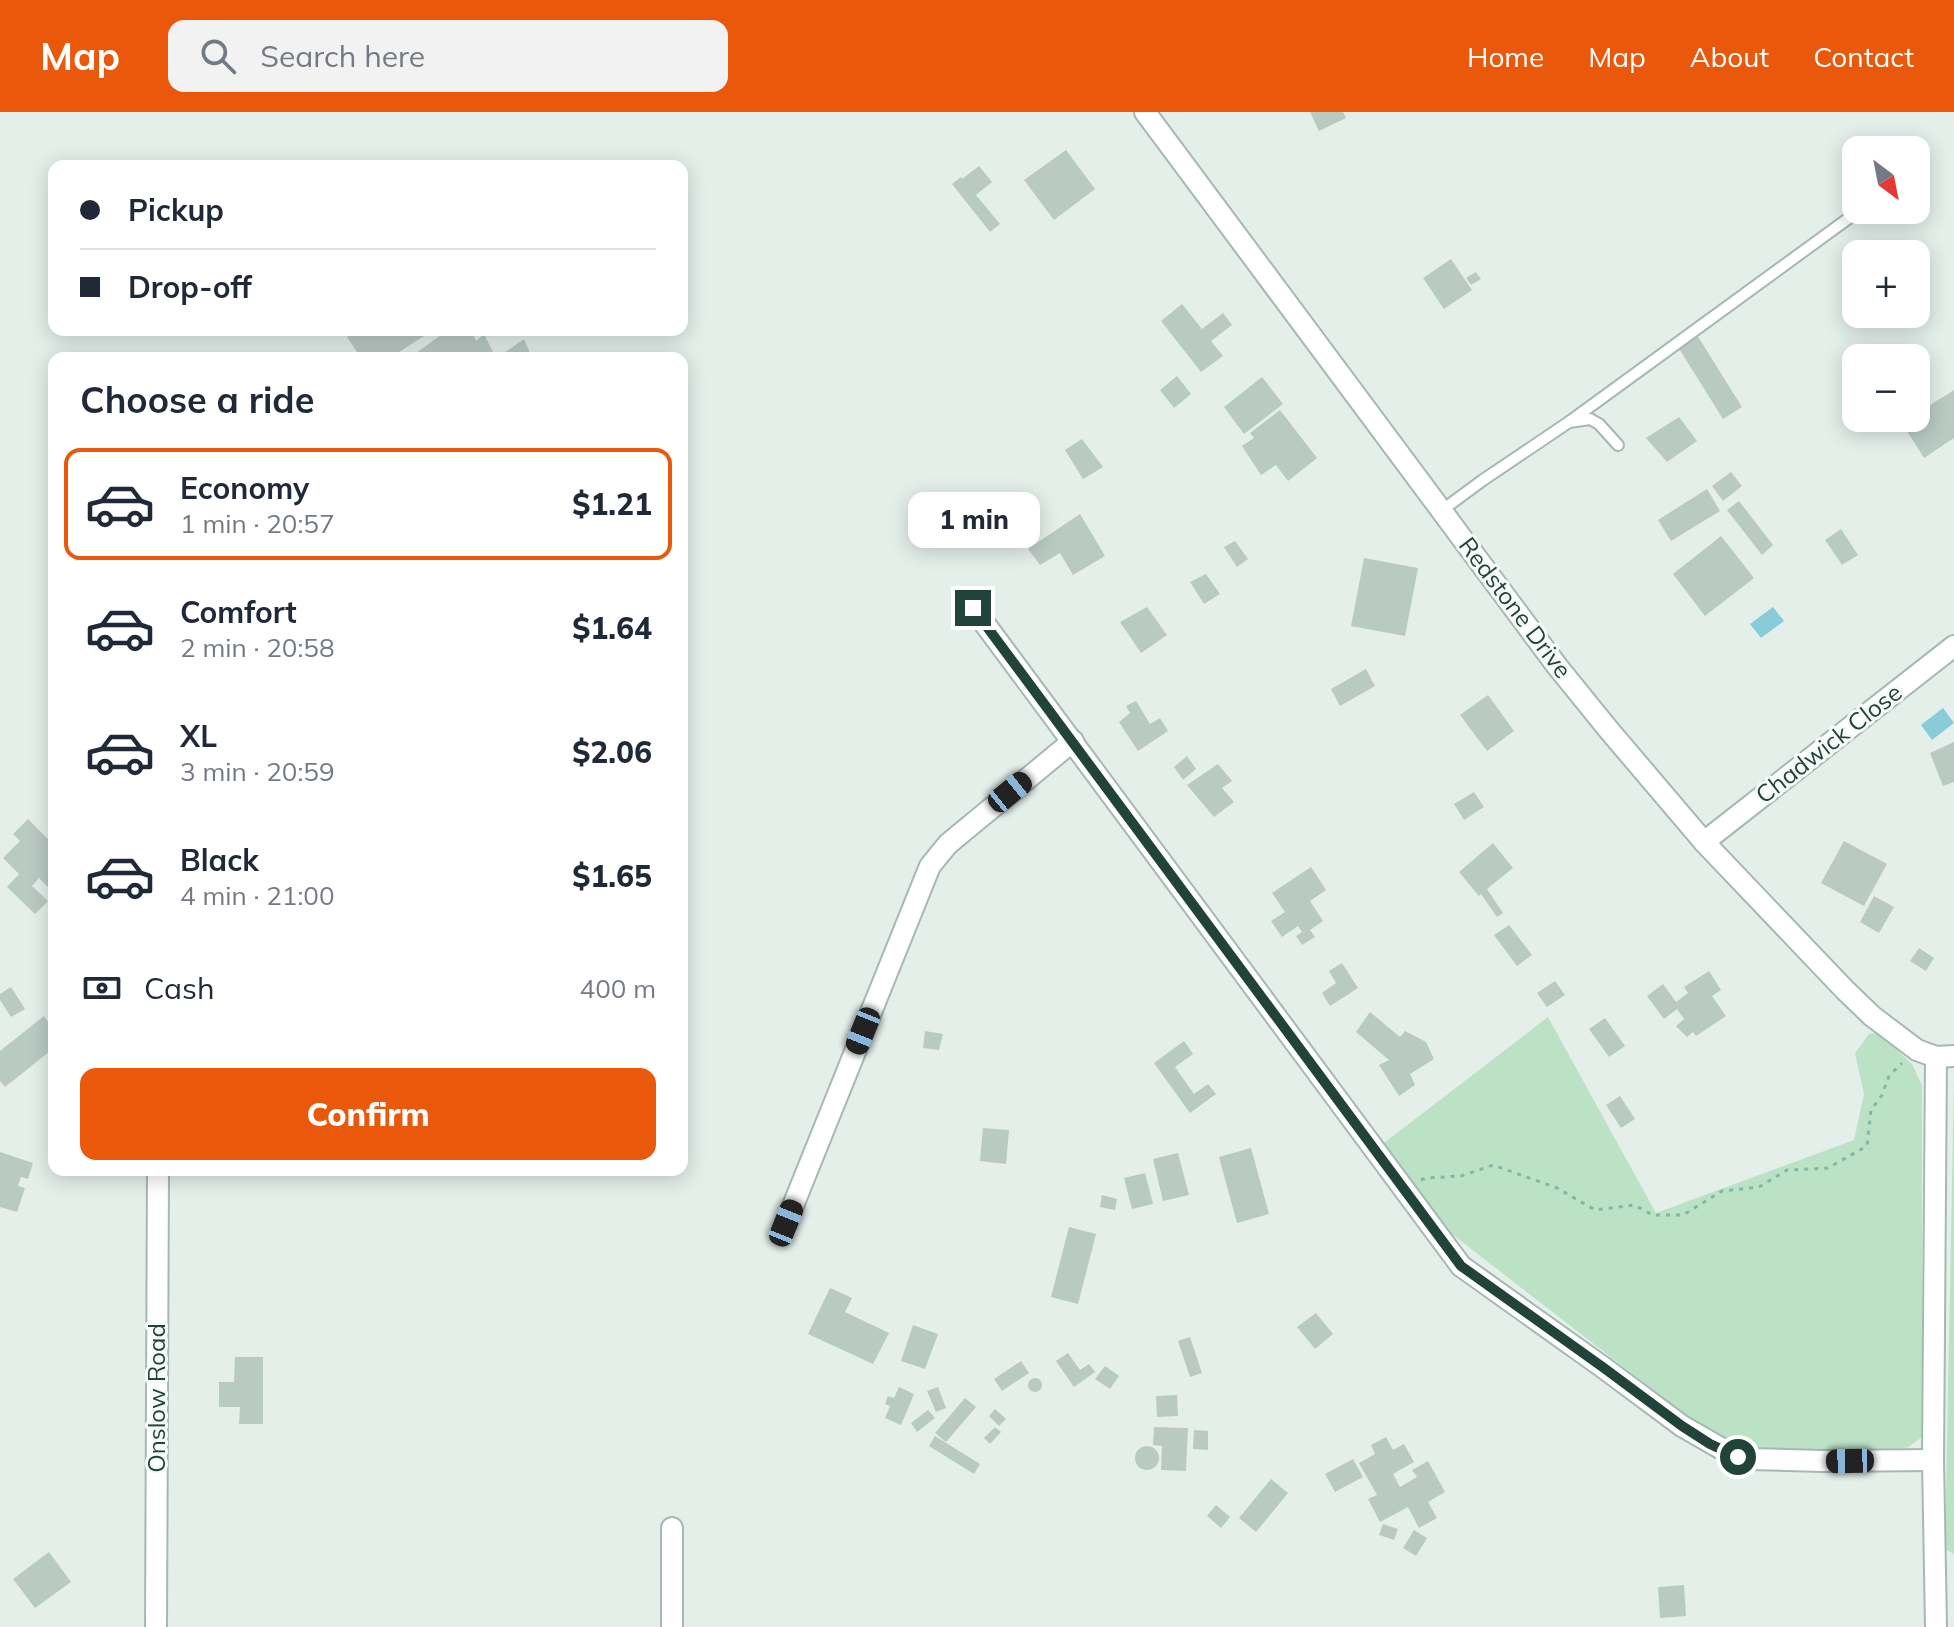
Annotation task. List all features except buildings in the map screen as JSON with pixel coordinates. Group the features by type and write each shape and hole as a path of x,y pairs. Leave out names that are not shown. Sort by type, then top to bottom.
{"street":[{"name":"Redstone Drive","path":"1145,112 1557,666 1608,729 1704,842 1845,990 1872,1016 1936,1054"},
{"path":"973,608 1461,1266 1682,1426 1729,1453 1749,1459 1778,1460 1933,1460"},
{"name":"Chadwick Close","path":"1704,842 1954,646"},
{"path":"786,1223 930,866 948,844 1073,741"},
{"path":"1936,1054 1933,1460 1936,1627"},
{"name":"Onslow Road","path":"156,1627 158,1176"},
{"path":"672,1528 672,1627"}],"lane":[{"path":"1441,511 1842,223"},
{"path":"1569,422 1590,419 1599,424 1618,445"}],"path":[{"path":"1404,1189 1426,1178 1461,1176 1493,1165 1557,1188 1595,1210 1634,1205 1653,1215 1683,1215 1722,1191 1759,1187 1787,1170 1828,1168 1867,1146 1871,1110 1882,1095 1889,1076 1936,1054"}],"green space":[{"path":"1548,1017 1656,1213 1854,1140 1864,1094 1855,1053 1869,1034 1879,1033 1912,1064 1922,1085 1922,1437 1907,1448 1800,1454 1747,1451 1711,1435 1448,1231 1380,1146"},
{"path":"1954,1080 1954,1554 1945,1549"}],"water":[{"path":"1773,607 1784,621 1761,638 1750,624"},
{"path":"1943,708 1954,723 1932,740 1921,725"}],"route":[{"path":"973,608 1461,1266 1682,1426 1738,1457"}]}
